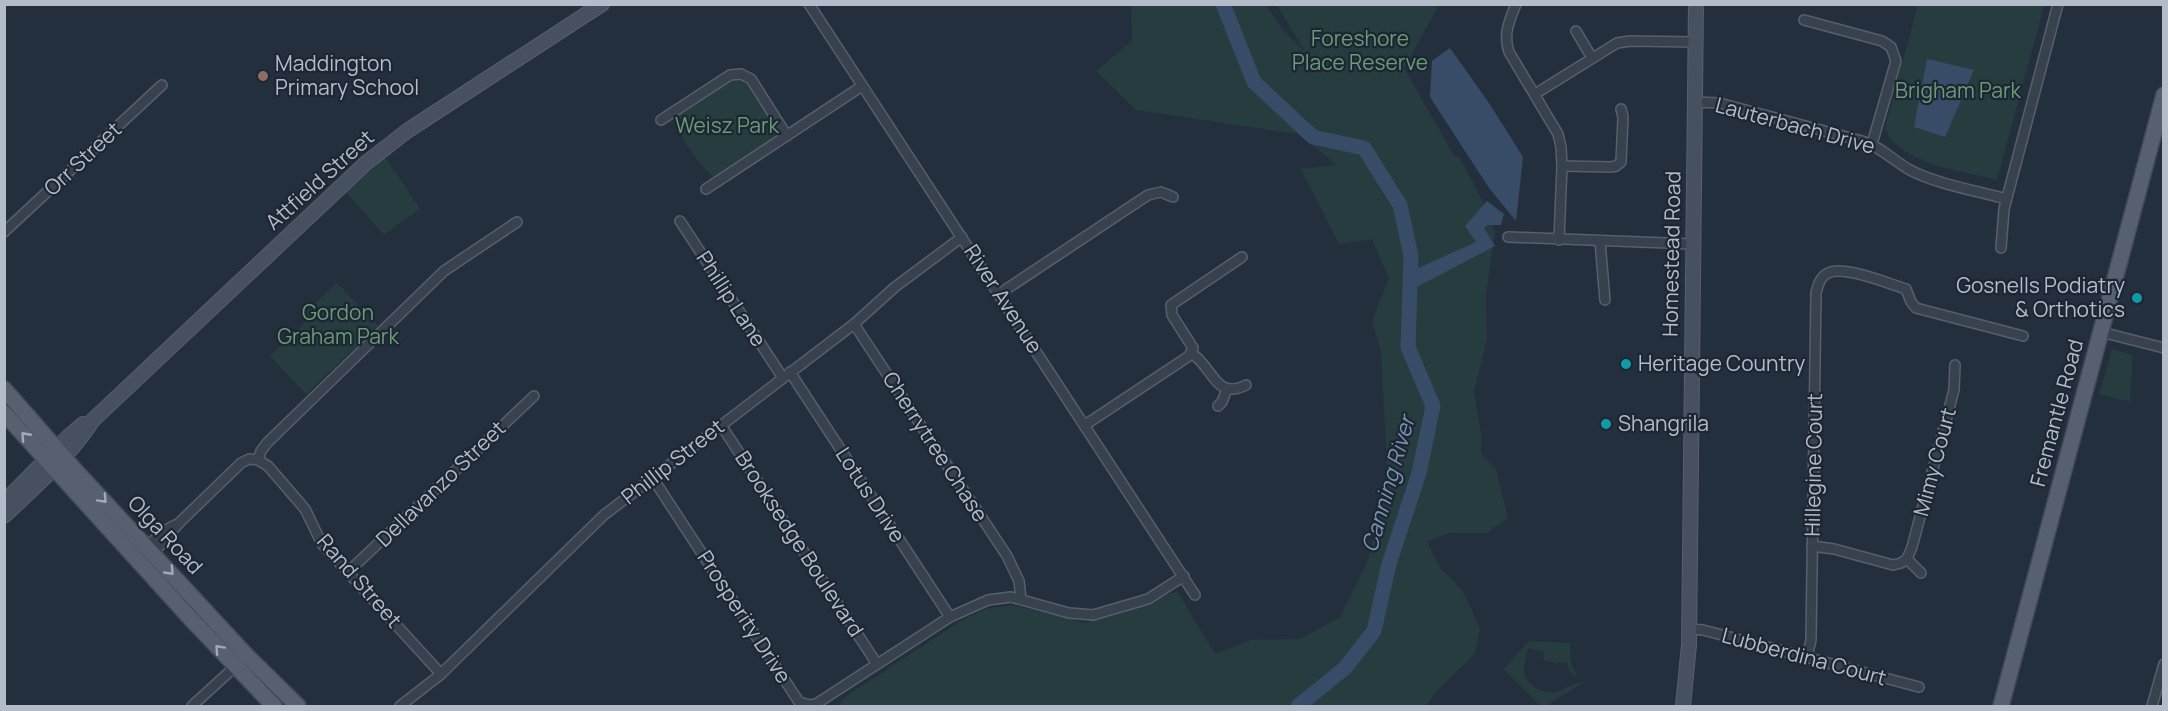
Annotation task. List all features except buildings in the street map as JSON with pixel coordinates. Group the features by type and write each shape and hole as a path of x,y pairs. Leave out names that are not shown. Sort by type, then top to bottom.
{"main road":[{"name":"Fremantle Road","path":"2001,706 2163,95"},
{"name":"Olga Road","path":"4,389 55,458"},
{"name":"Olga Road","path":"4,413 55,458 145,555 298,706"},
{"name":"Olga Road","path":"145,555 236,667 274,706"},
{"path":"273,680 292,706"}],"street":[{"name":"Attfield Street","path":"4,502 85,432 93,420 366,162 407,131 602,4"},
{"name":"River Avenue","path":"809,4 1195,595"},
{"path":"1516,4 1506,32 1509,52 1558,134 1561,147 1559,240"},
{"name":"Homestead Road","path":"1683,706 1688,629 1696,4"},
{"path":"2001,248 2006,199 2058,4"},
{"path":"1804,20 1882,41 1892,47 1896,61 1872,144"},
{"path":"1576,31 1593,58"},
{"path":"1535,94 1611,46 1623,41 1696,42"},
{"path":"661,120 730,75 741,74 751,79 787,136"},
{"name":"Orr Street","path":"4,232 162,85"},
{"path":"706,189 862,86"},
{"name":"Lauterbach Drive","path":"1696,102 1719,103 1872,144 1909,170 2006,199"},
{"path":"1562,166 1611,167 1621,162 1623,117 1621,109"},
{"path":"999,294 1148,195 1161,192 1173,197"},
{"name":"Phillip Lane","path":"680,220 786,375"},
{"path":"145,555 164,531 179,523 241,463 249,459 258,460 267,443 444,271 517,222"},
{"name":"Phillip Street","path":"400,706 441,674 604,515 854,324 895,288 962,237"},
{"path":"1508,237 1693,244"},
{"path":"1600,241 1605,300"},
{"path":"1085,425 1189,356 1193,348 1172,315 1171,305 1242,257"},
{"name":"Hillegine Court","path":"1807,657 1811,640 1816,293 1819,283 1825,275 1842,271 1906,289 1911,303 1916,308 2023,336"},
{"name":"Cherrytree Chase","path":"854,324 1007,556 1014,572 1016,598"},
{"path":"2101,332 2163,348"},
{"path":"1191,353 1202,360 1218,384 1227,389 1246,385"},
{"name":"Mimy Court","path":"1907,559 1954,390 1955,364"},
{"name":"Lotus Drive","path":"786,375 950,617"},
{"path":"1218,406 1227,389"},
{"name":"Dellavanzo Street","path":"348,572 534,396"},
{"name":"Brooksedge Boulevard","path":"721,425 877,664"},
{"name":"Attfield Street","path":"4,516 55,458"},
{"name":"Rand Street","path":"258,460 268,466 305,509 322,544 441,674"},
{"name":"Prosperity Drive","path":"652,477 799,702 810,705 816,704 950,617 988,600 1016,598 1069,613 1093,615 1148,598 1184,576"},
{"path":"1812,546 1834,549 1893,565 1907,559 1921,573"},
{"name":"Lubberdina Court","path":"1688,629 1703,630 1919,687"},
{"path":"192,706 247,656"},
{"path":"2152,706 2163,664"},
{"name":"Homestead Road","path":"1686,684 1689,706"}],"green space":[{"name":"Foreshore Place Reserve","path":"1131,5 1266,5 1283,30 1305,52 1277,5 1439,5 1404,68 1453,154 1460,159 1482,200 1495,232 1486,295 1487,340 1474,392 1481,433 1481,454 1496,469 1508,518 1487,533 1450,533 1427,542 1439,566 1462,590 1480,628 1475,654 1425,706 839,706 845,697 959,622 985,609 1013,605 1085,623 1177,591 1215,654 1252,640 1300,639 1340,617 1367,563 1388,484 1381,351 1372,321 1389,278 1372,239 1339,244 1301,169 1337,165 1298,134 1136,110 1096,71 1132,41"},
{"name":"Brigham Park","path":"1918,5 2044,5 1997,180 1950,169 1918,158 1892,140 1885,128"},
{"name":"Weisz Park","path":"734,78 749,83 776,125 775,135 772,141 715,178 690,150 679,132 674,117"},
{"path":"385,157 420,209 384,235 346,192"},
{"name":"Gordon Graham Park","path":"337,283 378,326 306,394 270,356 310,318 306,312"},
{"path":"2112,349 2133,355 2130,402 2099,394"},
{"path":"1529,641 1570,643 1570,656 1577,675 1573,676 1567,663 1554,664 1543,660 1544,652 1528,648 1524,670 1530,684 1550,693 1586,681 1550,703 1549,706 1541,706 1504,669"}],"water":[{"path":"1450,48 1523,157 1516,221 1489,188 1430,97 1432,61"},
{"path":"1927,59 1974,70 1945,137 1914,127"},
{"path":"1487,201 1504,214 1501,225 1487,225 1484,228 1495,246 1413,289 1414,270 1476,242 1465,226"}],"waterway":[{"name":"Canning River","path":"1223,4 1254,82 1313,137 1364,148 1400,205 1411,256 1408,347 1433,406 1419,473 1389,564 1374,631 1345,668 1298,706"}],"place":[{"name":"Maddington Primary School","path":"263,76"},
{"name":"Gosnells Podiatry & Orthotics","path":"2137,298"},
{"name":"Heritage Country","path":"1626,364"},
{"name":"Shangrila","path":"1606,424"}]}
